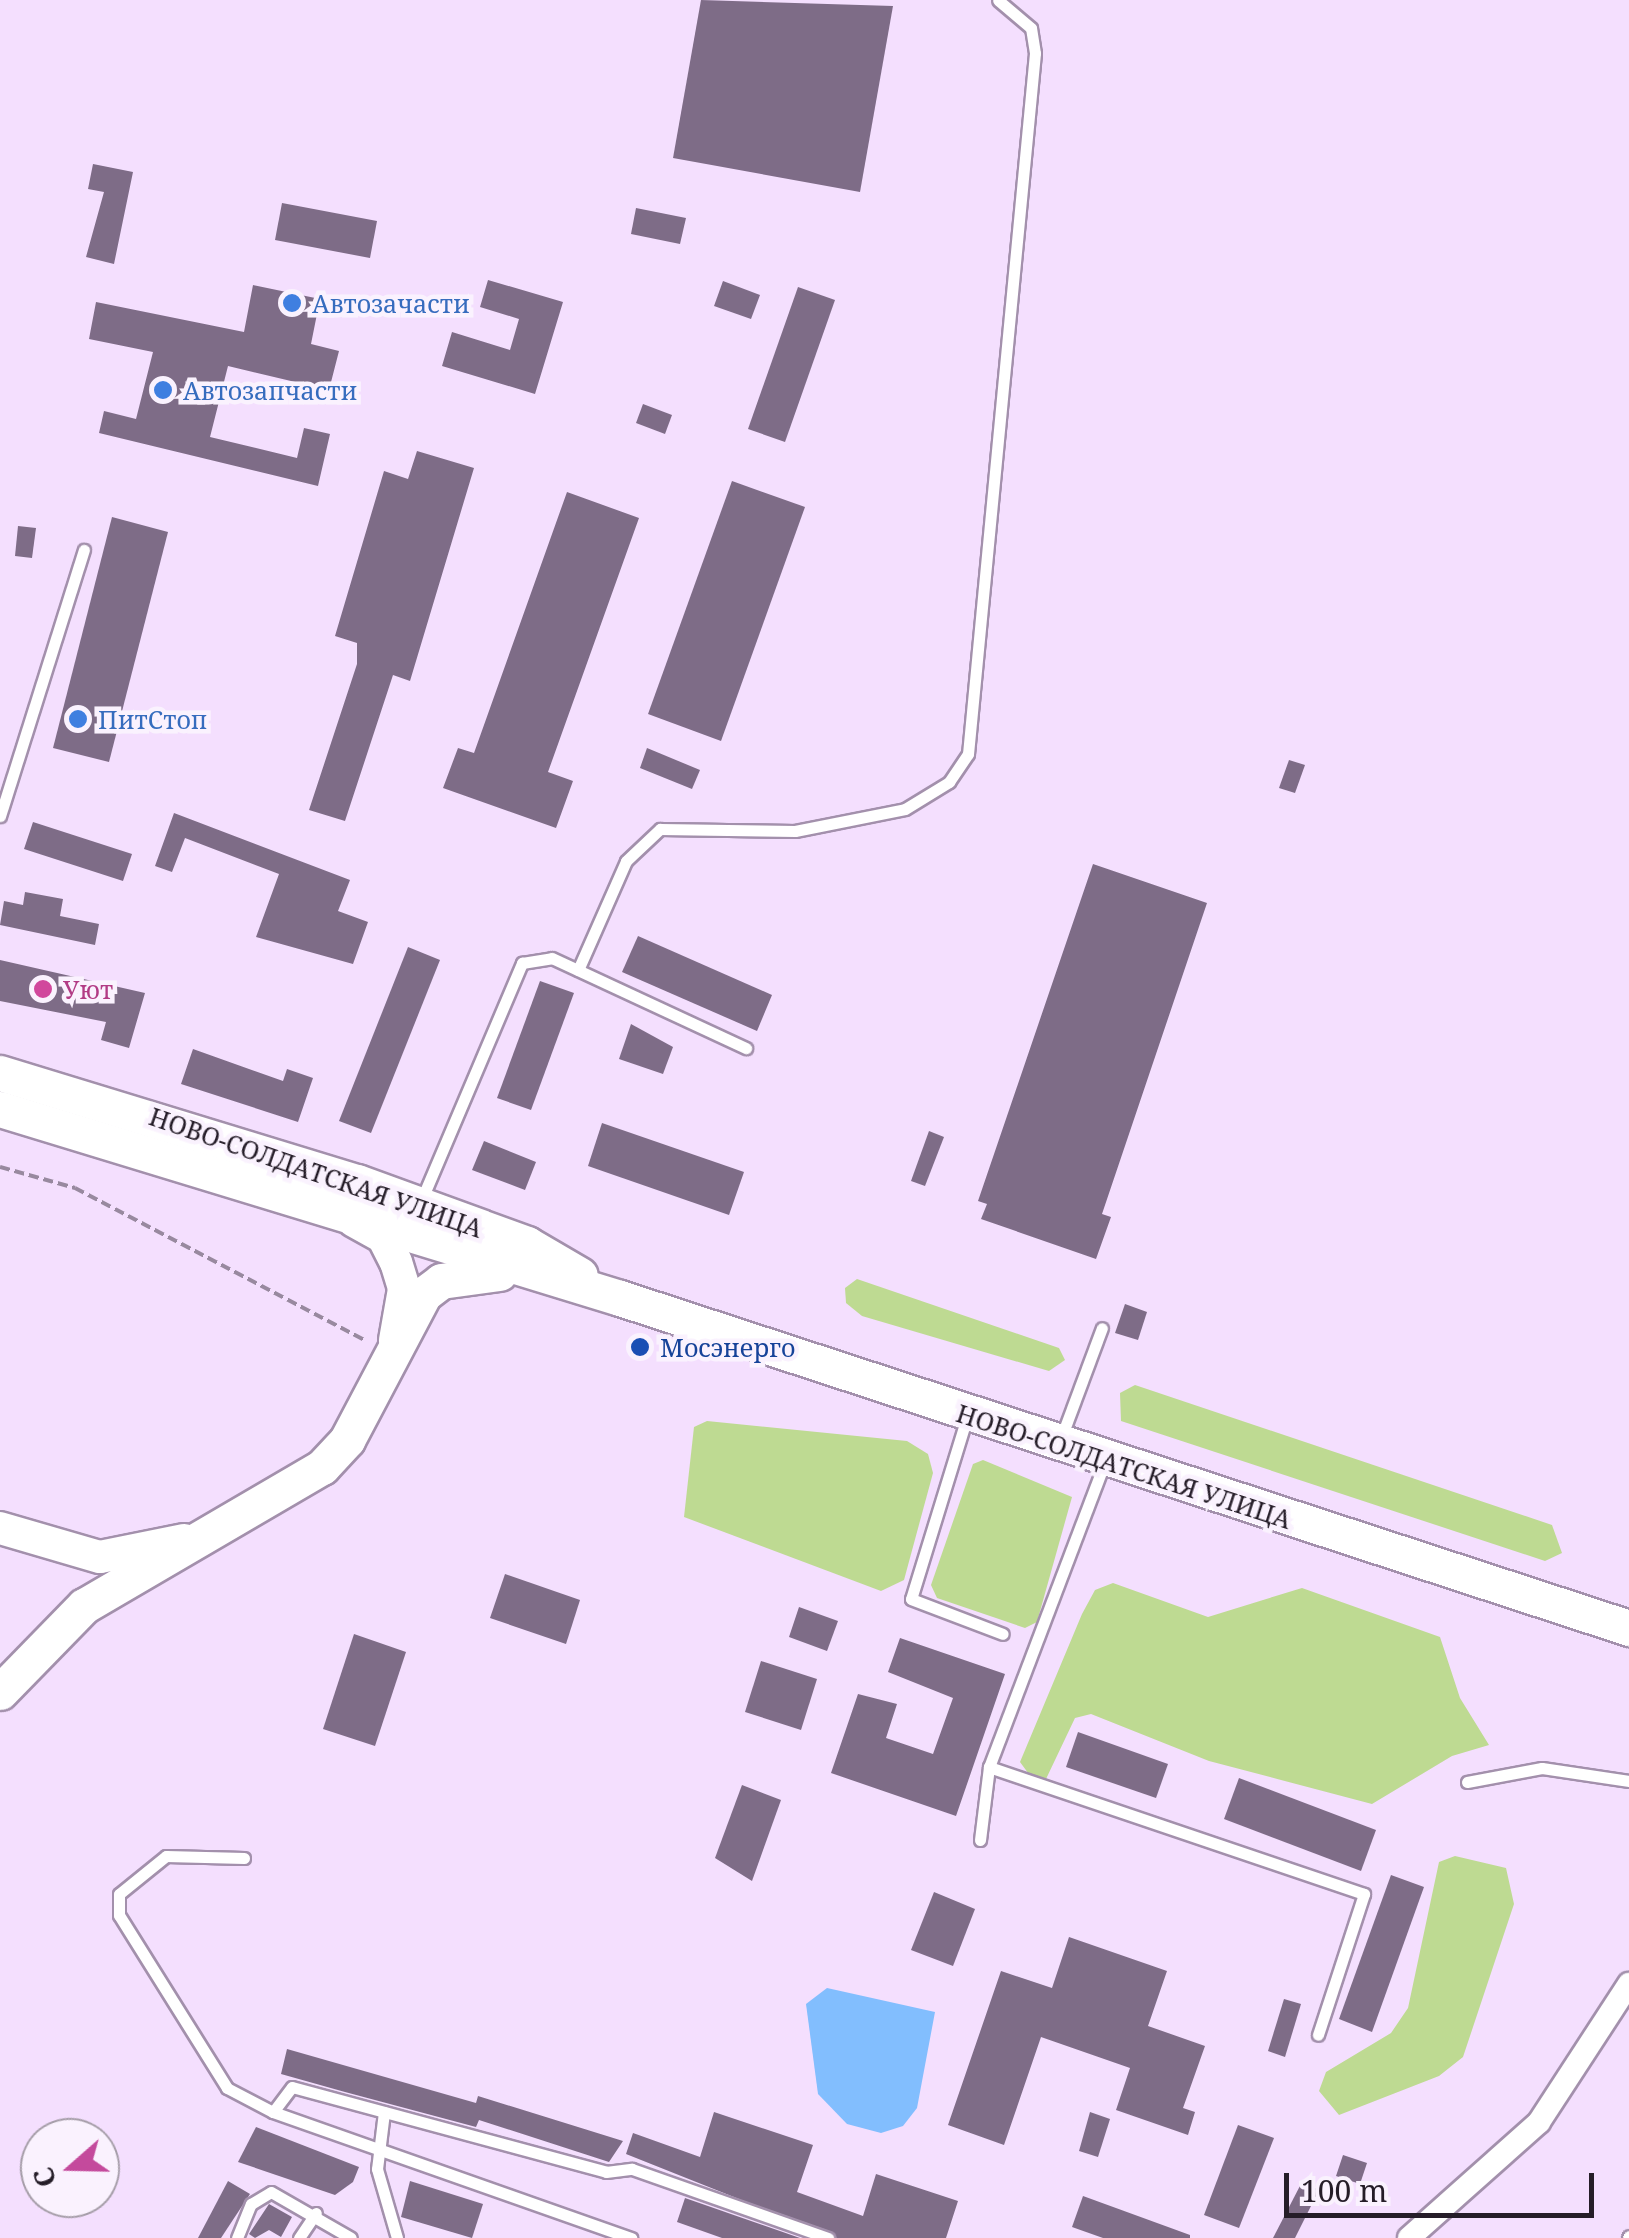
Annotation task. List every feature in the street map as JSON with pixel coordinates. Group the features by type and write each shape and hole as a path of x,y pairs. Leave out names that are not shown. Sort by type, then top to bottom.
{"main road":[{"name":"НОВО-СОЛДАТСКАЯ УЛИЦА","path":"0,1073 420,1205 526,1244 620,1298"},
{"name":"НОВО-СОЛДАТСКАЯ УЛИЦА","path":"0,1110 521,1273 620,1298 1105,1462 1629,1628"},
{"path":"0,1692 84,1606 198,1536 322,1468 383,1349 404,1289 383,1237 350,1218"},
{"path":"383,1349 441,1281 521,1273"},
{"path":"0,1528 100,1557 198,1536"}],"street":[{"path":"1409,2238 1539,2122 1629,1984"}],"lane":[{"path":"578,970 626,860 660,829 795,831 905,809 949,782 968,754 1035,53 1025,20 998,0"},
{"path":"0,816 84,550"},
{"path":"420,1205 511,975 540,957 578,970 746,1048"},
{"path":"1058,1446 1102,1328"},
{"path":"968,1416 912,1599 1003,1634"},
{"path":"980,1840 989,1767 1105,1462"},
{"path":"989,1767 1364,1894 1318,2035"},
{"path":"1466,1782 1542,1768 1629,1781"},
{"path":"244,1858 192,1850 143,1866 120,1894 119,1915 203,2059 227,2088 273,2112 632,2238"},
{"path":"273,2112 280,2091 292,2087 606,2172 632,2169 828,2238"},
{"path":"384,2112 375,2148 397,2238"},
{"path":"237,2238 259,2194 291,2196 351,2238"},
{"path":"299,2238 316,2213"}],"path":[{"path":"0,1168 76,1188 383,1349"}],"green space":[{"path":"857,1279 1059,1348 1065,1360 1049,1371 862,1316 846,1303 845,1288"},
{"path":"1135,1385 1552,1525 1562,1553 1545,1561 1121,1421 1120,1393"},
{"path":"707,1421 907,1441 928,1454 933,1473 904,1580 881,1591 684,1517 694,1427"},
{"path":"983,1460 1072,1497 1037,1622 1025,1628 937,1598 931,1585 973,1464"},
{"path":"1113,1583 1208,1617 1302,1588 1440,1637 1460,1698 1489,1745 1452,1756 1372,1804 1209,1761 1091,1714 1075,1718 1046,1779 1031,1777 1020,1762 1082,1614 1095,1590"},
{"path":"1455,1856 1506,1868 1514,1904 1463,2057 1439,2076 1339,2115 1319,2091 1326,2072 1391,2033 1408,2008 1439,1862"}],"water":[{"path":"827,1988 935,2012 917,2108 903,2126 881,2133 847,2124 818,2094 806,2004"}],"building":[{"path":"701,0 893,6 860,192 673,158"},
{"path":"93,164 133,172 114,264 86,257 104,192 88,189"},
{"path":"282,203 377,221 370,258 275,240"},
{"path":"636,208 686,218 680,244 631,234"},
{"path":"488,280 563,302 535,394 442,366 452,332 510,350 519,319 480,307"},
{"path":"723,281 760,295 751,319 714,306"},
{"path":"253,285 320,299 311,344 339,351 329,390 228,366 210,437 297,458 304,428 330,434 318,486 99,433 104,411 136,419 153,352 89,339 96,302 244,332"},
{"path":"798,287 835,300 785,442 748,429"},
{"path":"643,404 672,415 665,434 636,423"},
{"path":"417,451 474,468 410,681 393,675 345,821 309,810 357,664 357,643 335,636 384,471 408,479"},
{"path":"732,481 805,507 721,741 648,714"},
{"path":"567,492 639,518 548,772 573,781 556,828 443,788 458,748 474,753"},
{"path":"112,517 168,532 109,762 53,748"},
{"path":"18,526 36,528 32,558 15,556"},
{"path":"647,748 700,770 692,789 640,768"},
{"path":"1289,760 1305,765 1295,793 1279,788"},
{"path":"174,813 350,880 338,911 368,922 353,964 256,937 279,874 185,838 172,872 155,866"},
{"path":"33,822 132,854 123,881 24,849"},
{"path":"1093,864 1207,903 1102,1214 1111,1217 1096,1259 981,1219 987,1204 978,1201"},
{"path":"25,892 63,899 60,916 99,924 95,945 0,925 4,901 23,905"},
{"path":"638,936 772,995 757,1031 622,972"},
{"path":"408,947 440,960 371,1133 339,1121"},
{"path":"0,960 145,993 129,1048 101,1040 106,1022 0,1001"},
{"path":"540,981 574,993 531,1110 497,1098"},
{"path":"631,1024 673,1047 663,1074 619,1059"},
{"path":"193,1049 283,1081 287,1069 313,1078 298,1122 181,1084"},
{"path":"602,1123 744,1172 729,1215 588,1166"},
{"path":"929,1131 944,1137 925,1186 911,1181"},
{"path":"484,1141 536,1162 525,1190 472,1170"},
{"path":"1125,1304 1147,1312 1138,1340 1115,1333"},
{"path":"505,1574 580,1600 566,1644 490,1618"},
{"path":"799,1607 838,1621 827,1651 789,1637"},
{"path":"354,1634 406,1652 375,1746 323,1729"},
{"path":"900,1638 1005,1674 956,1816 831,1773 858,1694 897,1704 886,1738 933,1754 953,1698 888,1672"},
{"path":"761,1661 817,1679 801,1730 745,1712"},
{"path":"1078,1732 1168,1764 1156,1798 1066,1767"},
{"path":"1239,1778 1376,1830 1361,1871 1224,1819"},
{"path":"742,1785 781,1800 752,1881 715,1858"},
{"path":"1391,1875 1424,1887 1372,2032 1339,2019"},
{"path":"934,1892 975,1909 953,1966 911,1950"},
{"path":"1069,1937 1167,1971 1148,2026 1205,2046 1183,2108 1195,2112 1188,2135 1116,2110 1130,2068 1041,2037 1004,2145 948,2125 1001,1971 1052,1988"},
{"path":"1284,1999 1301,2004 1285,2057 1268,2051"},
{"path":"287,2049 476,2103 478,2096 623,2141 609,2162 479,2120 476,2127 345,2092 281,2074"},
{"path":"714,2112 813,2145 797,2192 863,2216 876,2174 958,2201 946,2238 837,2238 626,2154 633,2133 700,2157"},
{"path":"1090,2112 1110,2119 1098,2157 1079,2151"},
{"path":"1238,2125 1274,2138 1239,2228 1204,2215"},
{"path":"256,2127 359,2167 353,2182 335,2195 238,2162"},
{"path":"1343,2155 1367,2163 1360,2184 1336,2176"},
{"path":"228,2181 250,2194 221,2238 198,2238"},
{"path":"410,2181 483,2204 472,2238 401,2217"},
{"path":"1302,2182 1319,2190 1295,2238 1273,2238"},
{"path":"1083,2196 1190,2238 1103,2238 1072,2227"},
{"path":"685,2198 800,2238 722,2238 677,2222"},
{"path":"269,2204 292,2217 281,2237 269,2230 255,2238 249,2234"}],"place":[{"name":"Автозачасти","path":"292,303"},
{"name":"Автозапчасти","path":"163,390"},
{"name":"ПитСтоп","path":"78,719"},
{"name":"Уют","path":"43,989"},
{"name":"Мосэнерго","path":"640,1347"}]}
